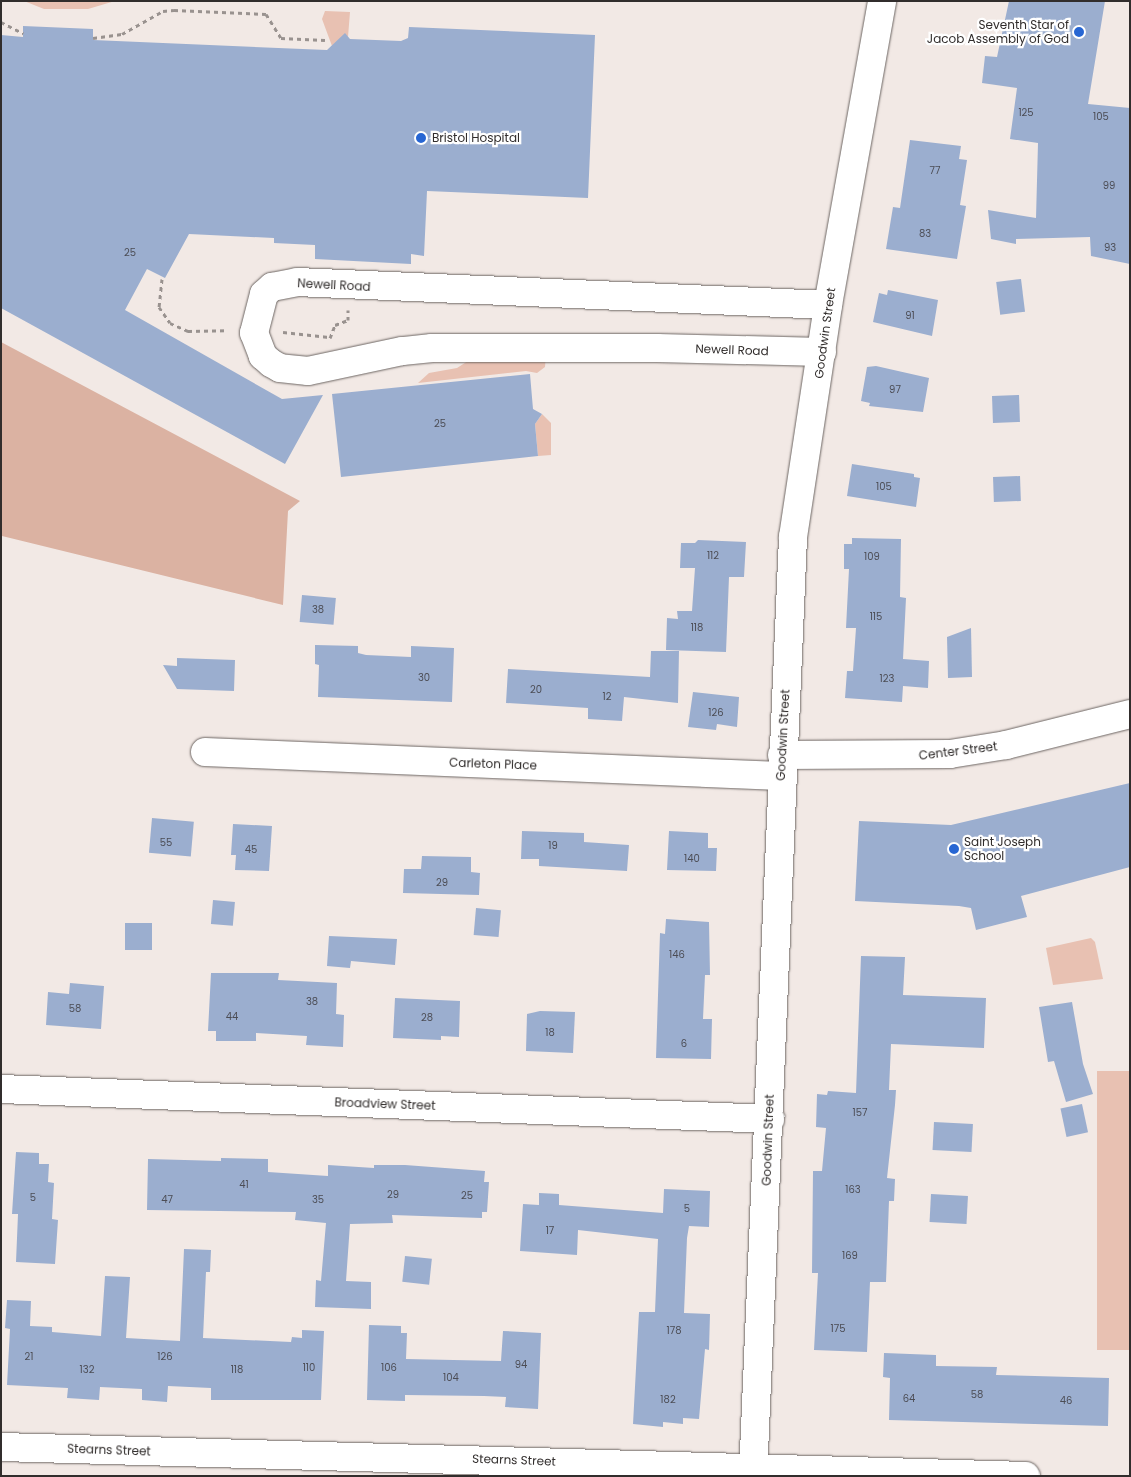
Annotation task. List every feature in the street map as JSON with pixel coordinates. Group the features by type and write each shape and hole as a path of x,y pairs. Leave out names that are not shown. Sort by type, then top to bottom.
{"street":[{"name":"Goodwin Street","path":"753,1471 770,1119 782,765 793,537 828,305 882,1"},
{"name":"Newell Road","path":"822,352 657,348 432,348 402,351 308,372 285,369 271,363 263,356 254,333 264,294 272,287 297,282 828,305"},
{"name":"Center Street","path":"782,765 950,754 1006,745 1130,714"},
{"name":"Carleton Place","path":"205,752 782,765"},
{"name":"Broadview Street","path":"1,1089 770,1119"},
{"name":"Stearns Street","path":"1,1447 753,1471 1026,1476"}],"path":[{"path":"93,38 122,34 163,11 174,10 266,14 282,38 324,40 323,35"},
{"path":"1,22 23,33"},
{"path":"162,279 159,307 170,323 188,330 231,330"},
{"path":"332,344 330,337 335,326 348,320 348,307"},
{"path":"277,332 330,337"}],"shaded area":[{"path":"24,1 115,1 88,9 44,9"},
{"path":"325,11 350,12 348,37 345,34 332,46 322,19"},
{"path":"502,339 547,341 545,367 537,373 526,371 418,383 429,373 457,368"},
{"path":"1,342 300,501 288,511 283,605 2,536"},
{"path":"542,414 551,423 551,455 538,456 535,424"},
{"path":"1091,938 1095,942 1103,979 1053,985 1046,948"},
{"path":"1097,1071 1130,1071 1130,1350 1097,1350"}],"building":[{"path":"1009,1 1105,1 1088,104 1130,108 1130,264 1091,256 1090,237 1016,239 1016,244 991,239 988,210 1036,218 1038,143 1010,139 1017,88 982,83 985,56 997,57"},
{"path":"23,26 93,29 93,40 327,50 345,33 350,39 401,41 408,38 409,27 595,35 588,198 427,191 424,256 411,254 411,264 315,259 315,245 274,243 274,238 189,234 165,278 147,269 125,310 282,399 323,395 285,464 1,308 1,35 23,37"},
{"path":"910,140 961,146 959,159 967,160 960,205 966,206 957,259 886,249 893,207 900,208"},
{"path":"1021,279 1025,312 1000,315 996,282"},
{"path":"888,290 938,300 932,336 873,322 879,293 887,295"},
{"path":"876,366 929,378 923,412 869,406 870,403 861,401 867,367"},
{"path":"530,374 533,409 542,414 535,424 538,456 341,477 332,394"},
{"path":"1019,395 1020,422 993,423 992,396"},
{"path":"852,464 914,474 914,477 920,478 916,507 847,496"},
{"path":"1020,476 1021,501 994,502 993,477"},
{"path":"852,538 901,539 900,597 906,598 903,659 929,661 928,688 903,686 902,702 845,698 847,671 853,671 856,628 846,628 849,569 844,569 844,544 852,544"},
{"path":"698,540 746,542 744,577 729,577 726,652 666,650 667,618 678,619 677,611 692,611 695,568 680,568 681,543 695,543"},
{"path":"302,595 336,598 334,625 300,622"},
{"path":"971,628 972,677 948,678 947,637"},
{"path":"315,645 358,646 358,653 366,655 411,657 411,646 454,648 452,702 318,697 319,665 315,664"},
{"path":"651,651 679,651 678,703 624,697 622,721 588,719 588,708 506,703 508,669 650,677"},
{"path":"177,658 235,660 234,691 177,689 163,665 177,666"},
{"path":"693,692 739,697 737,727 717,724 716,730 688,727"},
{"path":"1130,783 1130,867 1021,896 1027,917 976,930 971,908 855,901 859,821 951,825"},
{"path":"152,818 194,822 191,857 149,853"},
{"path":"233,824 272,826 269,871 235,870 236,855 231,855"},
{"path":"522,831 584,833 584,842 629,845 627,871 539,866 539,859 521,859"},
{"path":"669,831 708,833 708,848 717,848 716,871 667,870"},
{"path":"422,856 471,857 471,872 480,873 479,895 403,893 404,869 421,869"},
{"path":"213,900 235,902 233,926 211,924"},
{"path":"476,908 501,910 499,937 474,935"},
{"path":"666,919 709,922 710,975 705,975 703,1019 712,1019 711,1059 656,1058 660,933 665,934"},
{"path":"125,923 152,923 152,950 125,950"},
{"path":"329,936 397,939 395,965 351,961 350,968 327,966"},
{"path":"861,956 905,957 903,995 986,998 984,1048 891,1044 889,1090 896,1090 887,1178 895,1179 894,1201 889,1201 886,1282 870,1282 867,1352 814,1350 818,1273 812,1273 813,1171 822,1171 826,1128 816,1127 817,1094 827,1095 828,1091 856,1093"},
{"path":"211,973 279,973 278,980 337,983 336,1014 344,1015 343,1047 306,1045 307,1036 256,1033 256,1041 216,1041 216,1031 208,1031"},
{"path":"70,983 104,986 101,1029 46,1025 48,992 69,994"},
{"path":"395,998 460,1001 459,1037 441,1036 441,1040 393,1038"},
{"path":"1072,1002 1083,1064 1093,1094 1066,1102 1054,1061 1048,1062 1039,1007"},
{"path":"540,1011 575,1012 573,1053 526,1051 527,1014"},
{"path":"1082,1104 1088,1132 1067,1137 1060,1109"},
{"path":"934,1122 973,1124 971,1152 933,1150"},
{"path":"16,1152 39,1153 39,1164 49,1164 48,1182 54,1183 52,1219 58,1220 55,1264 16,1262 18,1214 12,1214"},
{"path":"221,1158 268,1159 268,1172 328,1176 328,1165 374,1168 374,1165 405,1165 485,1171 484,1182 489,1182 487,1212 482,1212 482,1218 392,1215 393,1223 350,1224 346,1281 371,1282 371,1309 315,1307 316,1280 321,1281 326,1223 295,1220 296,1212 147,1210 148,1159 221,1161"},
{"path":"664,1189 710,1191 709,1227 689,1226 684,1313 710,1314 709,1350 705,1349 699,1419 683,1418 683,1424 663,1422 663,1427 633,1424 639,1312 655,1312 658,1239 578,1230 577,1255 520,1251 523,1204 539,1205 539,1193 559,1194 559,1205 663,1213"},
{"path":"931,1194 968,1196 966,1224 930,1222"},
{"path":"184,1249 211,1250 210,1272 206,1272 203,1338 291,1342 292,1337 302,1338 302,1330 324,1331 321,1400 211,1400 211,1388 168,1386 167,1402 142,1400 142,1389 100,1387 99,1400 67,1398 68,1388 7,1385 10,1329 5,1328 7,1300 31,1301 30,1326 52,1327 52,1332 101,1336 105,1276 130,1277 126,1338 180,1341"},
{"path":"405,1256 432,1259 429,1285 402,1282"},
{"path":"369,1325 401,1326 401,1333 407,1333 406,1359 501,1361 503,1331 541,1333 538,1409 505,1407 506,1397 405,1395 405,1401 367,1400"},
{"path":"884,1353 936,1355 936,1366 997,1367 996,1375 1109,1378 1108,1426 889,1420 890,1378 883,1377"}],"place":[{"name":"Seventh Star of Jacob Assembly of God","path":"1079,32"},
{"name":"Bristol Hospital","path":"421,138"},
{"name":"Saint Joseph School","path":"954,849"}]}
